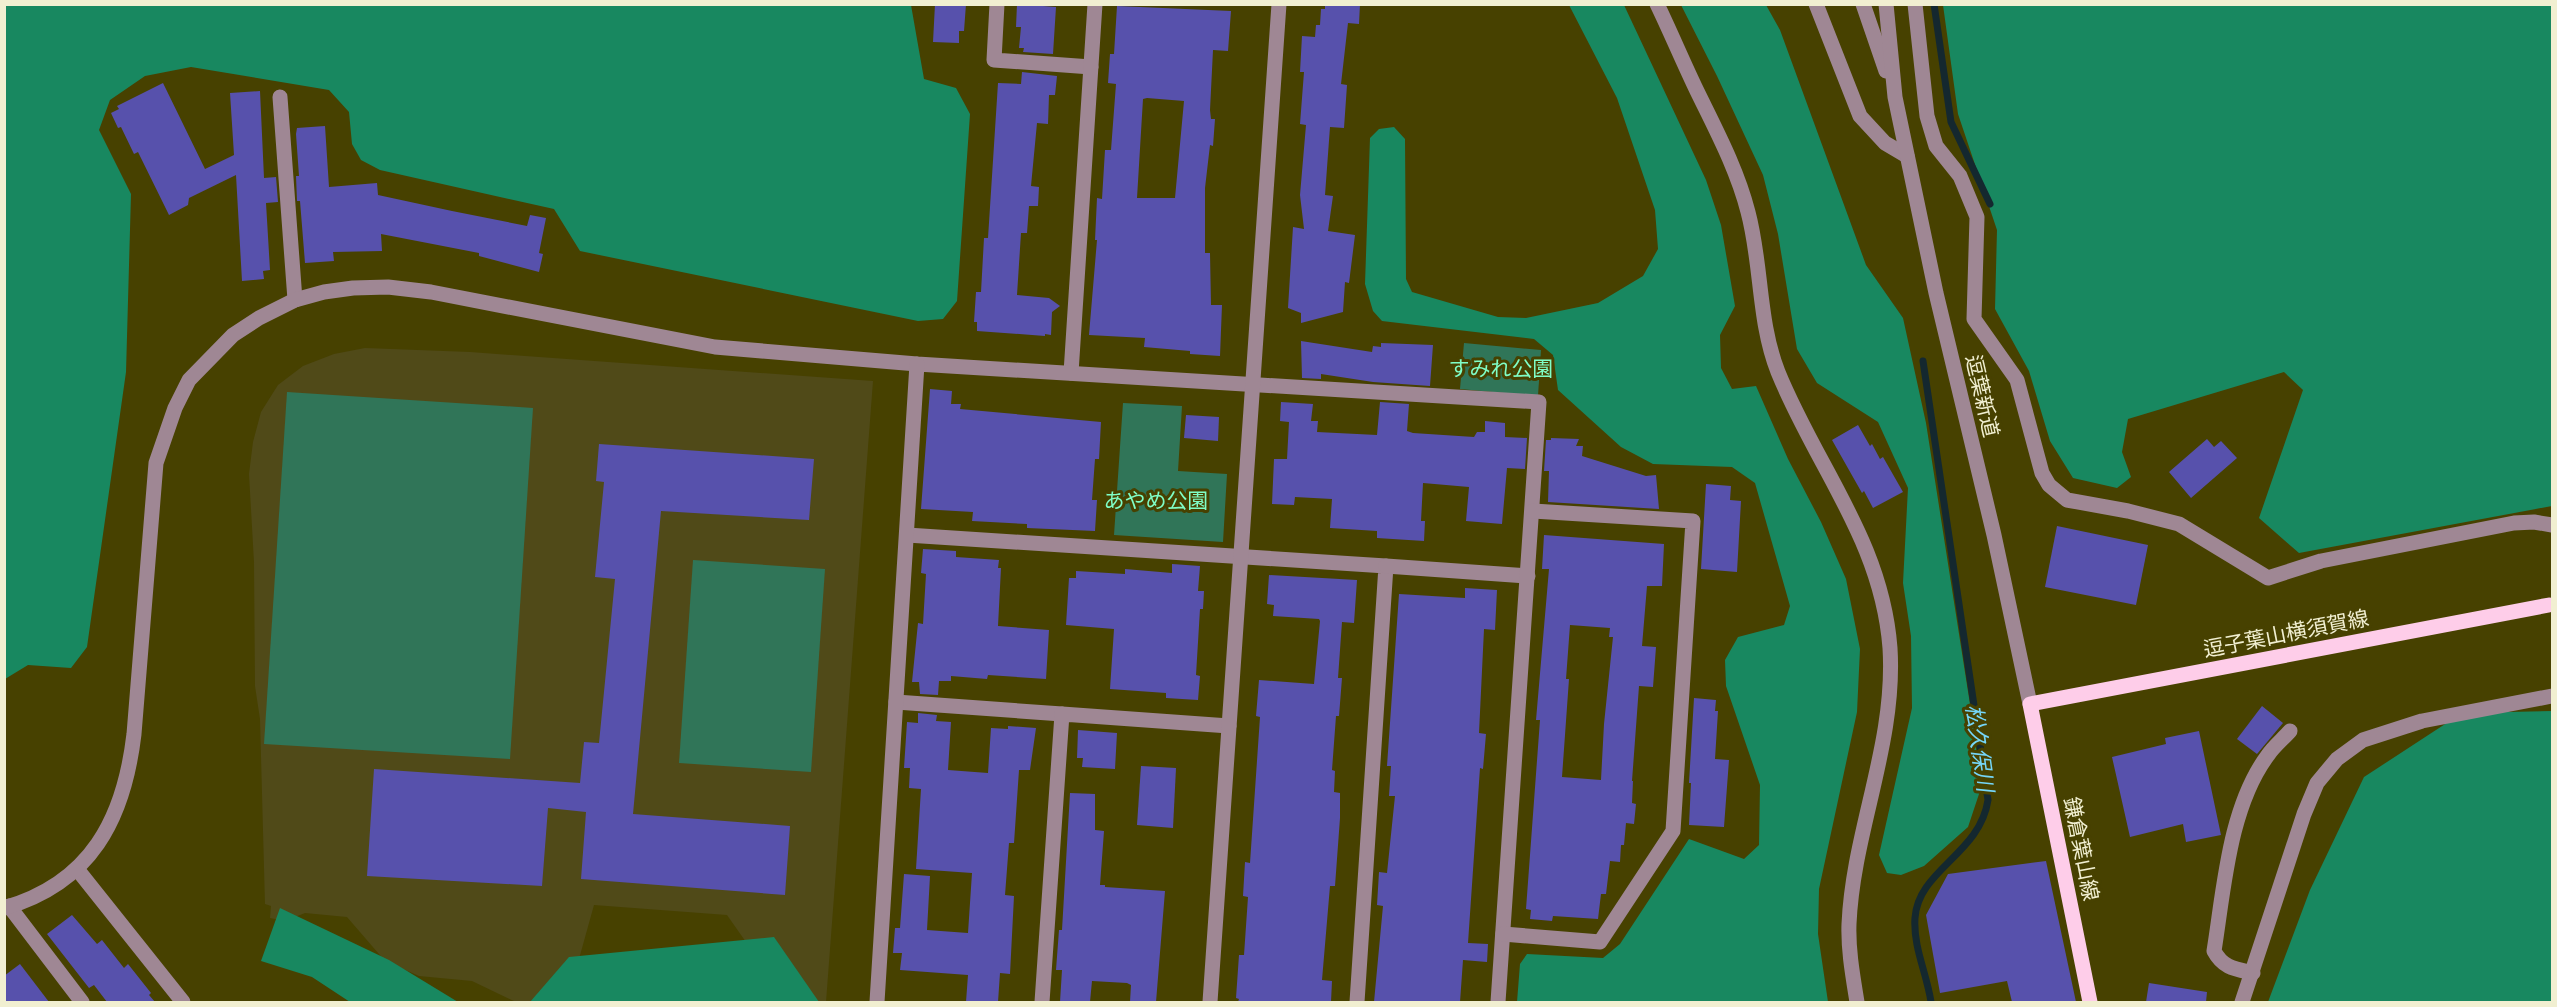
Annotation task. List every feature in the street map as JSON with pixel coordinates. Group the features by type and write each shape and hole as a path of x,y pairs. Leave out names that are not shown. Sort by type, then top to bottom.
{"main road":[{"name":"逗子葉山横須賀線","path":"2030,704 2549,605"},
{"name":"鎌倉葉山線","path":"2030,704 2090,1002"}],"street":[{"path":"998,4 994,60 1091,67"},
{"path":"1071,373 1095,4"},
{"path":"1210,1002 1279,4"},
{"path":"1657,4 1719,137 1743,195 1757,256 1769,338 1777,370 1810,440 1856,522 1872,561 1883,603 1890,650 1887,715 1852,891 1849,924 1857,1002"},
{"path":"1816,4 1860,116 1885,143 1907,156"},
{"name":"逗葉新道","path":"1863,4 1895,97"},
{"name":"逗葉新道","path":"1886,4 1895,97 1907,156 2030,704"},
{"path":"1915,4 1927,117 1931,133 1936,146 1960,176 1977,217 1974,319 2017,380 2042,473 2049,485 2060,495 2076,502 2128,511 2179,524 2268,578 2321,561 2514,523 2534,522 2553,525"},
{"path":"280,97 295,300"},
{"path":"82,1002 7,907 42,895 68,878 102,837 114,816 130,762 156,464 175,408 189,380 233,335 259,318 295,300 324,292 388,287 431,292 715,347 917,364 1539,402 1498,1002"},
{"path":"876,1002 917,364"},
{"path":"1503,934 1600,942 1673,831 1693,521 1533,511"},
{"path":"907,535 1528,576"},
{"path":"1356,1002 1386,566"},
{"path":"2242,1002 2304,814 2317,783 2337,759 2363,740 2411,725 2553,696"},
{"path":"896,702 1229,726"},
{"path":"1042,1002 1062,714"},
{"path":"2253,973 2220,963 2214,951 2229,859 2239,818 2251,785 2267,756 2290,731"},
{"path":"77,869 183,1002"}],"shaded area":[{"path":"365,348 470,352 873,381 826,1002 788,1002 727,915 594,905 567,1002 516,1002 472,981 419,976 385,961 347,917 305,913 285,921 270,918 271,906 265,904 260,719 255,686 254,562 249,474 253,442 261,412 278,385 303,366 334,354"}],"green space":[{"path":"5,4 911,5 924,79 956,88 970,114 957,301 943,319 918,321 580,251 554,209 380,170 361,160 352,144 349,112 329,90 191,67 145,76 110,100 99,130 131,194 126,372 87,647 71,668 28,665 5,679"},
{"path":"1569,5 1624,5 1706,180 1721,225 1735,306 1720,335 1721,368 1732,389 1756,386 1788,459 1821,522 1846,579 1860,649 1857,712 1819,889 1818,934 1828,1002 1517,1002 1520,964 1527,954 1603,958 1620,944 1689,839 1744,859 1759,845 1760,785 1726,686 1725,660 1738,637 1784,625 1790,606 1755,483 1732,467 1653,464 1621,447 1558,390 1553,355 1534,339 1382,321 1373,311 1365,284 1370,138 1379,129 1394,127 1405,139 1406,279 1412,292 1498,317 1526,318 1598,303 1643,276 1658,249 1655,210 1617,98"},
{"path":"1681,5 1766,5 1780,30 1866,265 1903,318 1926,423 1981,788 1968,827 1924,866 1901,875 1887,873 1879,855 1912,708 1911,636 1903,583 1908,488 1878,422 1817,383 1797,349 1778,234 1763,175"},
{"path":"1943,5 2552,5 2552,506 2299,553 2259,518 2303,390 2284,372 2128,419 2122,452 2131,477 2117,488 2073,478 2050,441 2029,371 1995,309 1997,230 1958,114"},
{"name":"すみれ公園","path":"1464,343 1541,350 1538,396 1460,389"},
{"path":"287,392 533,408 510,759 264,744"},
{"name":"あやめ公園","path":"1123,403 1182,406 1178,471 1227,474 1223,542 1114,535"},
{"path":"693,560 825,569 811,772 679,763"},
{"path":"2552,711 2552,1002 2268,1002 2310,890 2364,777 2462,713"},
{"path":"280,908 389,960 458,1002 350,1002 312,977 261,961"},
{"path":"774,937 819,1002 530,1002 569,957"}],"building":[{"path":"935,4 966,4 964,31 959,31 959,43 933,42"},
{"path":"1017,4 1056,7 1053,54 1023,52 1024,48 1019,48 1021,27 1016,27"},
{"path":"1325,4 1360,4 1359,24 1348,23 1341,84 1347,85 1344,128 1330,127 1325,195 1333,196 1328,231 1355,235 1349,283 1345,282 1343,312 1301,323 1301,313 1288,308 1293,227 1304,229 1300,195 1306,125 1300,124 1304,72 1300,72 1302,36 1315,37 1316,25 1320,25 1321,9 1325,9"},
{"path":"1117,6 1231,11 1228,51 1213,50 1210,110 1211,119 1215,119 1213,146 1210,145 1205,188 1205,253 1210,253 1211,305 1222,305 1220,356 1144,347 1145,338 1089,335 1097,240 1095,240 1097,198 1102,199 1105,150 1111,150 1116,84 1108,83 1110,54 1114,54","holes":["1143,99 1184,101 1175,198 1137,198"]},
{"path":"1022,72 1057,76 1055,95 1049,95 1048,124 1037,123 1031,186 1039,187 1038,206 1029,206 1027,233 1021,233 1017,295 1049,298 1060,306 1052,312 1051,335 1045,334 1045,336 977,331 977,322 974,322 976,292 981,292 984,238 988,238 998,83 1021,84"},
{"path":"163,83 205,169 234,155 230,93 260,91 264,178 276,177 278,202 266,203 270,270 263,271 264,279 242,281 236,175 189,198 188,205 169,215 138,152 134,154 121,127 118,128 111,113 119,109 117,106"},
{"path":"325,126 329,187 377,183 378,195 452,211 527,226 530,215 546,218 539,253 543,254 539,272 479,256 479,253 381,234 382,251 333,252 334,261 305,263 300,201 297,201 296,176 299,176 296,134 297,128"},
{"path":"1301,341 1372,352 1373,346 1381,347 1381,343 1433,345 1430,386 1373,382 1321,374 1321,379 1302,378"},
{"path":"930,389 952,391 951,404 961,404 960,409 1101,422 1099,459 1095,459 1092,500 1097,500 1095,531 1027,528 1027,524 972,521 973,512 921,509"},
{"path":"1281,402 1313,404 1311,421 1318,421 1317,432 1377,435 1380,402 1409,404 1407,431 1413,433 1474,437 1477,432 1485,432 1485,421 1505,423 1505,437 1527,438 1525,469 1507,468 1502,524 1466,521 1469,487 1423,483 1421,521 1425,521 1424,541 1377,538 1377,531 1330,528 1332,499 1295,497 1294,505 1272,504 1274,459 1287,459 1289,422 1280,421"},
{"path":"1186,415 1219,417 1218,441 1184,438"},
{"path":"1858,425 1880,459 1883,457 1903,492 1873,508 1832,440"},
{"path":"1551,438 1579,439 1576,446 1583,446 1582,456 1646,476 1656,475 1659,509 1548,502 1549,471 1544,471 1546,440 1551,440"},
{"path":"2207,439 2214,447 2221,441 2237,458 2191,498 2169,472"},
{"path":"599,444 814,459 809,520 661,511 633,814 790,826 785,895 581,879 586,812 548,808 542,886 367,876 374,769 580,783 584,742 599,743 615,579 595,577 604,482 596,481"},
{"path":"1706,484 1731,486 1730,500 1741,501 1737,572 1701,569"},
{"path":"2057,526 2148,545 2136,605 2045,587"},
{"path":"1544,535 1664,544 1662,586 1647,586 1642,646 1656,647 1653,687 1639,686 1632,781 1632,803 1636,804 1634,824 1626,823 1620,862 1610,861 1606,894 1601,894 1598,919 1553,916 1552,921 1530,919 1531,910 1526,909 1540,720 1536,720 1549,569 1542,569","holes":["1570,625 1610,628 1609,637 1613,637 1601,780 1562,777 1569,679 1566,679"]},
{"path":"923,549 956,551 956,557 999,560 998,568 1001,568 998,626 1049,630 1046,679 988,675 987,679 951,676 951,681 939,681 938,695 920,694 919,682 912,682 918,623 923,624 926,574 921,573"},
{"path":"1172,564 1200,566 1198,591 1204,591 1203,609 1200,609 1196,675 1200,676 1198,700 1166,698 1166,693 1110,689 1114,629 1066,625 1069,578 1076,578 1076,571 1125,574 1125,569 1172,573"},
{"path":"1269,575 1357,580 1354,623 1342,622 1338,678 1342,678 1339,716 1336,716 1332,770 1335,771 1334,792 1340,793 1340,818 1335,886 1330,886 1322,980 1332,981 1331,1002 1238,1002 1239,999 1236,998 1239,955 1244,955 1248,897 1243,896 1245,862 1250,863 1260,717 1256,716 1259,680 1314,684 1320,621 1319,619 1273,616 1274,605 1267,604"},
{"path":"1465,588 1497,590 1495,630 1484,629 1479,733 1486,734 1483,769 1480,768 1468,943 1488,944 1487,962 1463,960 1460,1002 1374,1002 1383,906 1377,905 1379,872 1387,873 1395,796 1389,796 1391,766 1387,766 1399,594 1465,598"},
{"path":"1694,698 1716,700 1715,711 1718,711 1715,759 1729,760 1724,827 1689,825"},
{"path":"2262,706 2283,723 2257,754 2237,739"},
{"path":"918,713 937,715 936,721 951,722 948,770 988,773 991,728 1008,729 1008,726 1036,728 1030,770 1019,770 1014,843 1009,843 1005,895 1014,896 1010,974 1000,973 998,1002 966,1002 968,975 900,970 902,953 893,953 895,928 900,928 904,874 930,876 927,930 968,933 972,873 916,869 921,789 909,788 910,768 904,768 907,722 918,723"},
{"path":"1078,730 1117,733 1115,769 1082,767 1083,758 1077,758"},
{"path":"2199,731 2221,835 2186,842 2183,824 2130,837 2112,757 2166,744 2165,738"},
{"path":"1141,766 1176,768 1173,828 1137,825"},
{"path":"1070,793 1095,794 1095,830 1104,831 1100,885 1165,891 1156,1002 1130,1002 1131,985 1127,983 1092,981 1090,1002 1060,1002 1062,970 1056,970 1059,930 1062,930"},
{"path":"2046,861 2076,1002 2012,1002 2007,981 1940,993 1926,915 1948,874"},
{"path":"72,915 97,944 102,940 124,968 128,964 151,993 149,995 155,1002 107,1002 94,985 89,988 47,934"},
{"path":"20,964 49,1002 4,1002 4,976"},
{"path":"2149,983 2207,992 2206,1002 2146,1002"}],"waterway":[{"path":"1934,4 1951,122 1990,204"},
{"name":"松久保川","path":"1923,361 1988,800 1983,819 1974,834 1937,874 1919,901 1915,918 1916,939 1931,1002"}]}
